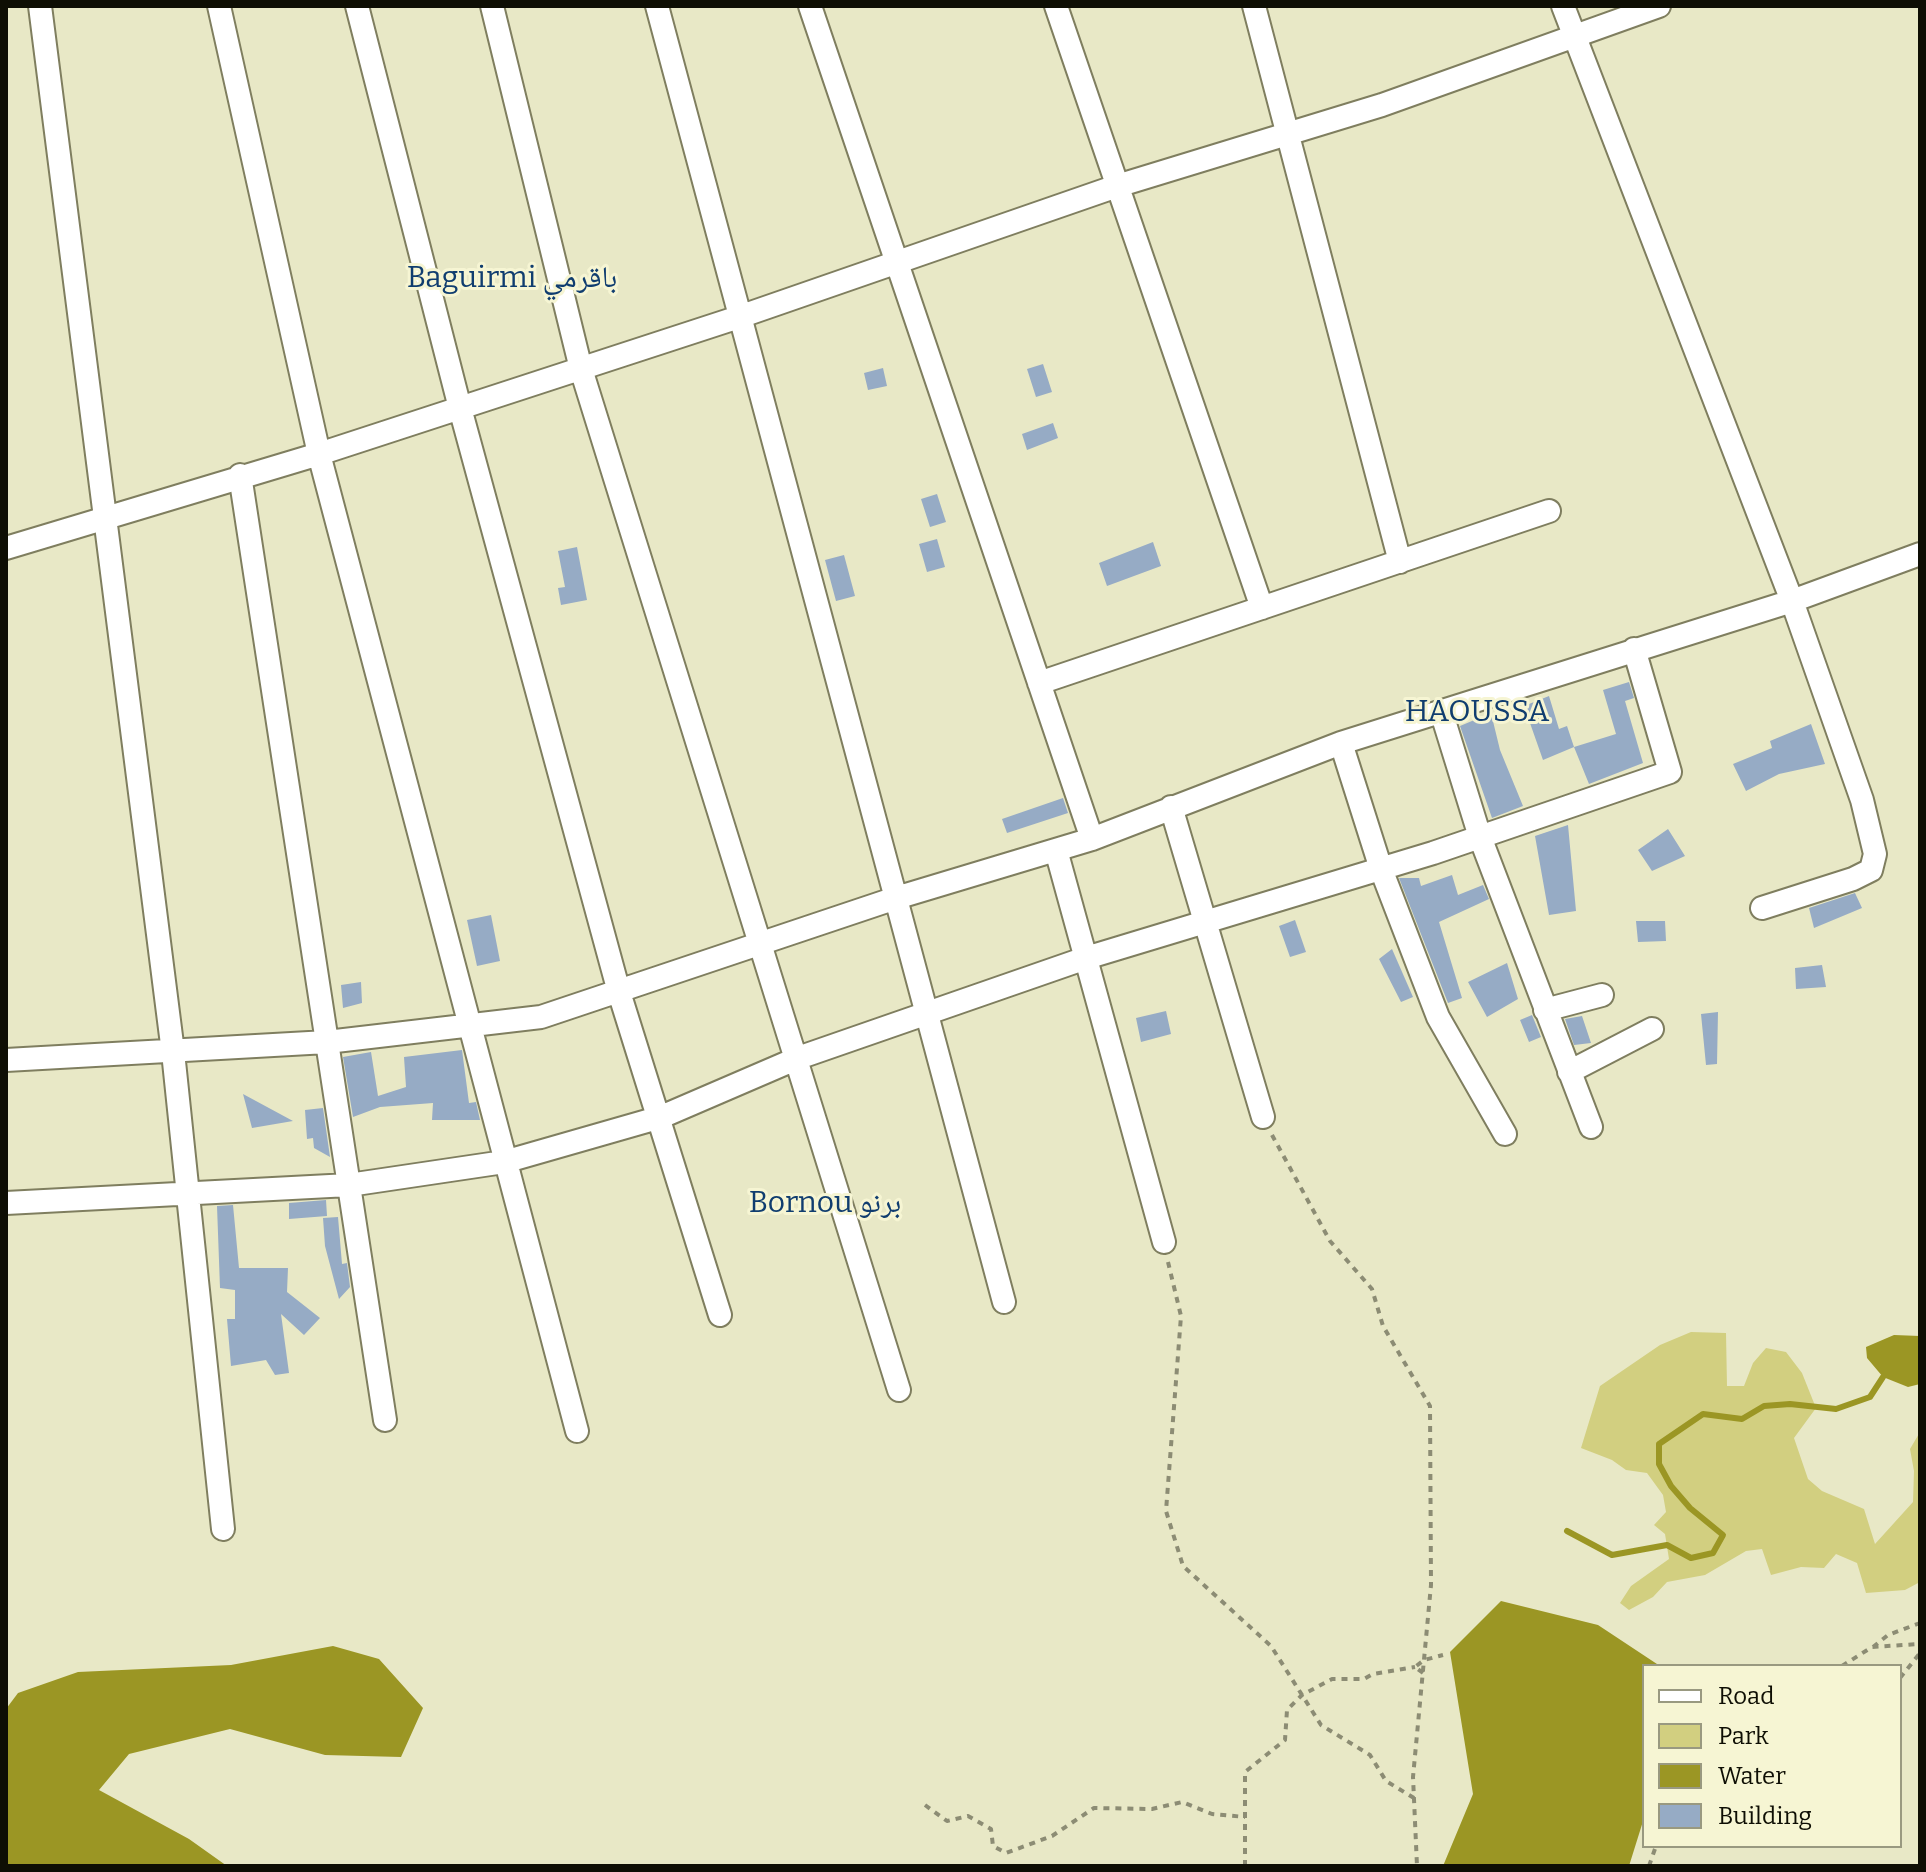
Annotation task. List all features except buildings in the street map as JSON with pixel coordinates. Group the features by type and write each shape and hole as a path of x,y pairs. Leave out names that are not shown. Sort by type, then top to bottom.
{"street":[{"path":"40,6 173,1052 223,1529"},
{"path":"219,6 319,454 577,1431"},
{"path":"357,6 460,408 619,992 661,1117 720,1315"},
{"path":"492,6 581,369 899,1390"},
{"path":"657,6 1004,1302"},
{"path":"810,6 1092,839"},
{"path":"1056,6 1262,608"},
{"path":"1254,6 1285,134 1400,562"},
{"path":"1563,6 1792,601 1862,800 1876,863 1853,879 1762,908"},
{"path":"6,548 240,475 319,454 581,369 1117,186 1382,105 1659,6"},
{"path":"240,475 385,1420"},
{"path":"1039,683 1549,511"},
{"path":"6,1060 327,1042 541,1017 761,946 896,898 1092,839 1341,743 1792,601 1920,554"},
{"path":"6,1203 349,1185 504,1162 661,1117 798,1058 1086,958 1381,869 1670,772 1634,649"},
{"path":"1441,711 1480,837 1591,1127"},
{"path":"1341,743 1381,869 1438,1017 1505,1134"},
{"path":"1171,807 1263,1117"},
{"path":"1056,850 1164,1242"},
{"path":"1545,1010 1602,995"},
{"path":"1569,1072 1652,1029"}],"path":[{"path":"1263,1117 1330,1241 1372,1289 1383,1326 1430,1406 1431,1585 1414,1798 1417,1866"},
{"path":"1164,1242 1181,1316 1166,1511 1183,1566 1271,1646 1321,1725 1370,1755 1386,1781 1414,1798"},
{"path":"1845,1664 1888,1635 1920,1623"},
{"path":"1872,1647 1920,1644"},
{"path":"1902,1676 1920,1653"},
{"path":"1245,1866 1245,1772 1285,1740 1287,1710 1302,1695 1332,1679 1364,1679 1373,1674 1415,1667 1424,1660 1443,1655"},
{"path":"1415,1667 1423,1673"},
{"path":"925,1805 947,1821 968,1816 991,1829 993,1846 1006,1853 1052,1836 1094,1808 1152,1809 1182,1802 1212,1814 1245,1817"}],"green space":[{"path":"1691,1332 1726,1333 1727,1386 1744,1386 1753,1363 1766,1348 1786,1352 1802,1373 1816,1408 1794,1438 1808,1479 1822,1491 1864,1509 1875,1544 1913,1502 1914,1471 1910,1449 1920,1432 1920,1582 1905,1590 1866,1593 1857,1563 1836,1554 1824,1568 1801,1567 1771,1575 1762,1549 1746,1551 1705,1575 1667,1582 1653,1597 1629,1610 1620,1603 1631,1586 1669,1559 1665,1534 1654,1525 1666,1512 1663,1495 1647,1473 1626,1470 1612,1460 1581,1448 1600,1386 1660,1345"}],"water":[{"path":"1894,1335 1920,1336 1920,1384 1908,1387 1883,1377 1867,1358 1866,1347"},
{"path":"1501,1601 1598,1625 1657,1664 1642,1664 1642,1824 1629,1866 1443,1866 1473,1794 1450,1652"},
{"path":"333,1646 379,1659 423,1708 401,1757 325,1755 230,1729 129,1754 99,1790 189,1839 227,1866 6,1866 6,1709 18,1693 78,1672 231,1665"}],"waterway":[{"path":"1567,1531 1612,1555 1667,1545 1691,1558 1713,1553 1723,1535 1690,1508 1671,1486 1659,1464 1659,1444 1703,1414 1742,1419 1764,1406 1790,1404 1836,1409 1870,1397 1883,1377"}],"district":[{"name":"Baguirmi باقرمي","path":"512,279"},
{"name":"HAOUSSA","path":"1477,713"},
{"name":"Bornou برنو","path":"825,1204"}]}
